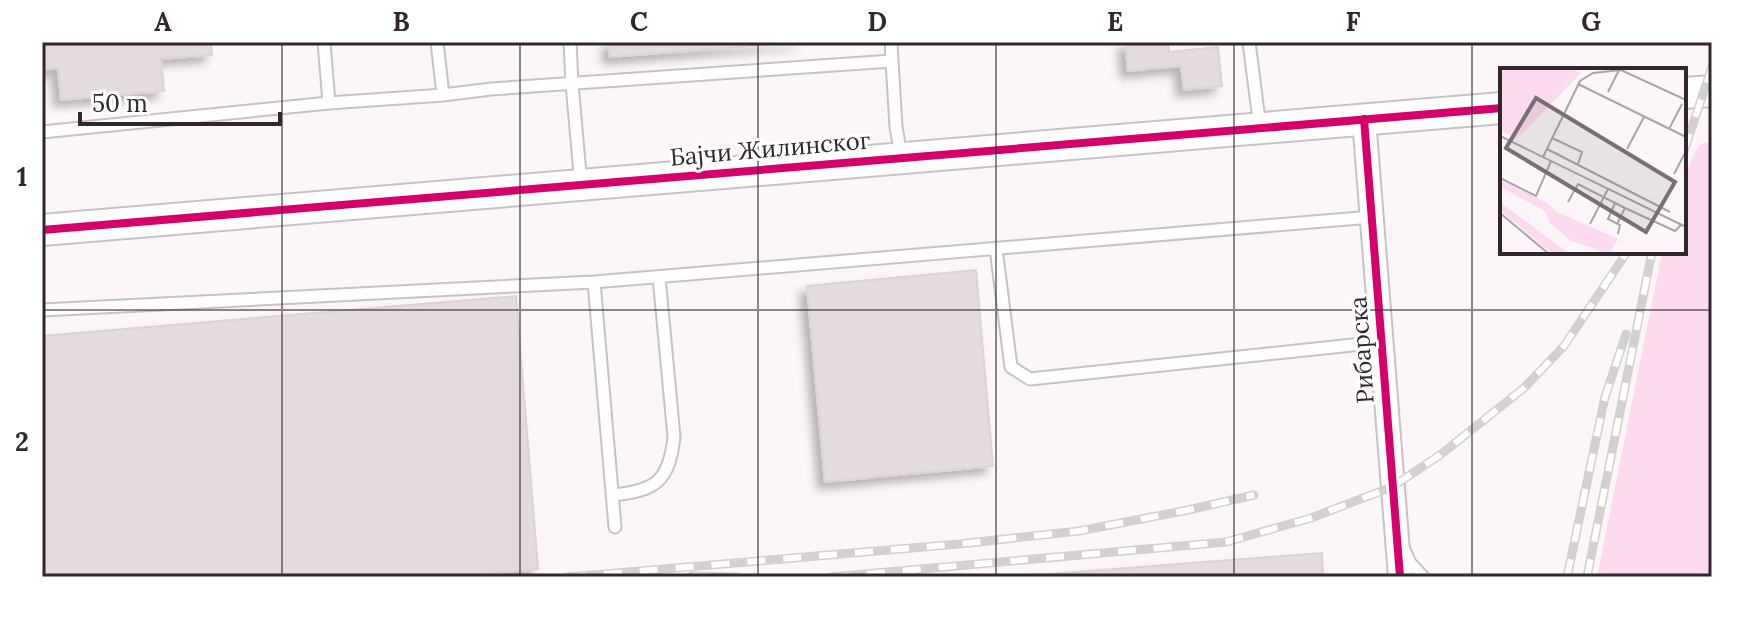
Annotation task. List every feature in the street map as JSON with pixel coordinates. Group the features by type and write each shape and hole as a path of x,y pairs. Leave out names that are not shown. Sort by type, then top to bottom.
{"street":[{"path":"1686,93 1712,91"},
{"name":"Бајчи Жилинског","path":"42,230 1500,108"},
{"name":"Рибарска","path":"1364,119 1400,577"}],"lane":[{"path":"324,42 329,103"},
{"path":"437,42 443,95"},
{"path":"570,42 582,185"},
{"path":"891,42 901,157"},
{"path":"1249,42 1261,129"},
{"path":"42,132 491,89 892,61"},
{"path":"42,310 594,282 1372,217"},
{"path":"996,248 1011,367 1030,379 1381,342"},
{"path":"612,495 635,493 652,486 664,474 672,457 674,437 659,277"},
{"path":"594,282 615,527"},
{"path":"1397,534 1410,563 1423,577"}],"shaded area":[{"path":"1712,142 1712,577 1597,577 1660,263 1662,254 1686,254 1686,178 1694,154 1702,143"}],"building":[{"path":"42,42 211,42 212,55 161,59 164,91 61,100 58,68 42,70"},
{"path":"609,42 802,42 610,57"},
{"path":"1125,42 1168,42 1169,52 1218,47 1222,86 1184,90 1181,66 1128,71"},
{"path":"976,270 993,466 825,482 807,286"},
{"path":"516,296 538,569 444,577 42,577 42,336"},
{"path":"1322,553 1323,577 1010,577"}],"railway":[{"path":"1686,145 1712,67"},
{"path":"831,577 1226,542 1311,518 1392,487 1440,455 1524,388 1564,346 1626,254"},
{"path":"1587,577 1652,254"},
{"path":"1567,577 1605,397 1626,334"},
{"path":"568,577 1079,531 1254,495"},
{"path":"692,576 736,577"}],"cycle path":[{"path":"42,230 1500,108"},
{"path":"1364,119 1400,577"}]}
